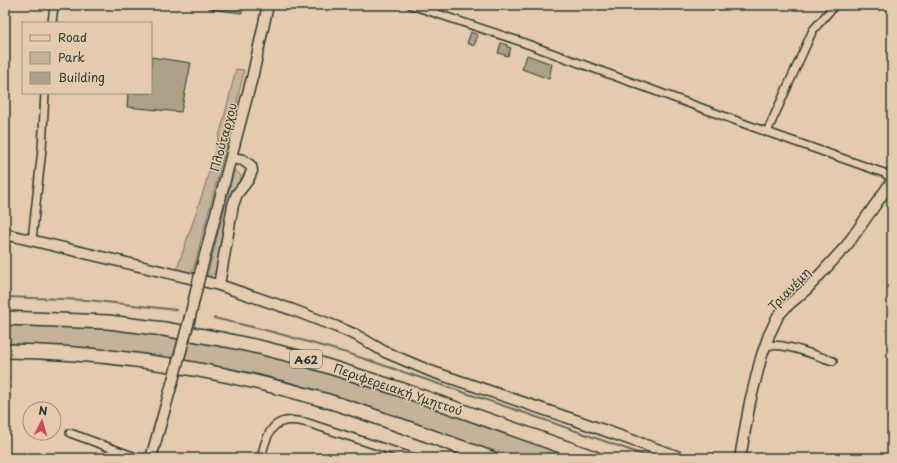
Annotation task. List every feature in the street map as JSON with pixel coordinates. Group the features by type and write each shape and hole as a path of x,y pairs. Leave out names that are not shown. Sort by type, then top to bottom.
{"highway":[{"name":"Περιφερειακή Υμηττού","path":"5,318 108,322 164,329 263,348 306,359 406,391 595,458"},
{"path":"5,351 52,353 122,359 192,369 247,380 295,392 362,412 491,458"}],"street":[{"path":"52,22 54,5"},
{"name":"Πλούταρχου","path":"151,458 190,317 253,74 268,5"},
{"path":"411,5 519,41 767,132 884,173 892,180"},
{"path":"767,132 812,30 835,5"},
{"path":"32,240 42,149 45,94"},
{"path":"219,285 233,205 237,194 248,180 252,171 251,166 243,160 230,158"},
{"name":"Τριανέμη","path":"740,458 750,402 764,346 778,316 806,289 847,245 892,180"},
{"path":"5,234 219,285 338,327 356,335 385,352 430,371 682,458"},
{"path":"764,346 772,344 787,346 833,361"},
{"path":"261,458 269,434 274,426 284,420 298,420 415,458"},
{"path":"70,433 133,456 133,458"}],"green space":[{"path":"236,69 244,70 233,120 192,274 176,272 204,189"},
{"path":"234,170 240,174 241,180 230,203 226,217 222,233 218,265 214,272 207,277"},
{"path":"5,322 109,328 159,334 259,353 356,380 578,458 515,458 350,401 254,373 157,356 60,346 5,344"}],"building":[{"path":"209,5 243,5 242,13 209,9"},
{"path":"471,32 478,35 474,46 467,43"},
{"path":"501,43 511,48 508,56 498,53"},
{"path":"527,55 552,64 549,79 522,69"},
{"path":"152,57 191,63 181,112 127,107 128,94 152,94"}],"waterway":[{"path":"5,297 87,300 177,310"},
{"path":"214,318 273,332 350,354 528,414 652,458"}]}
